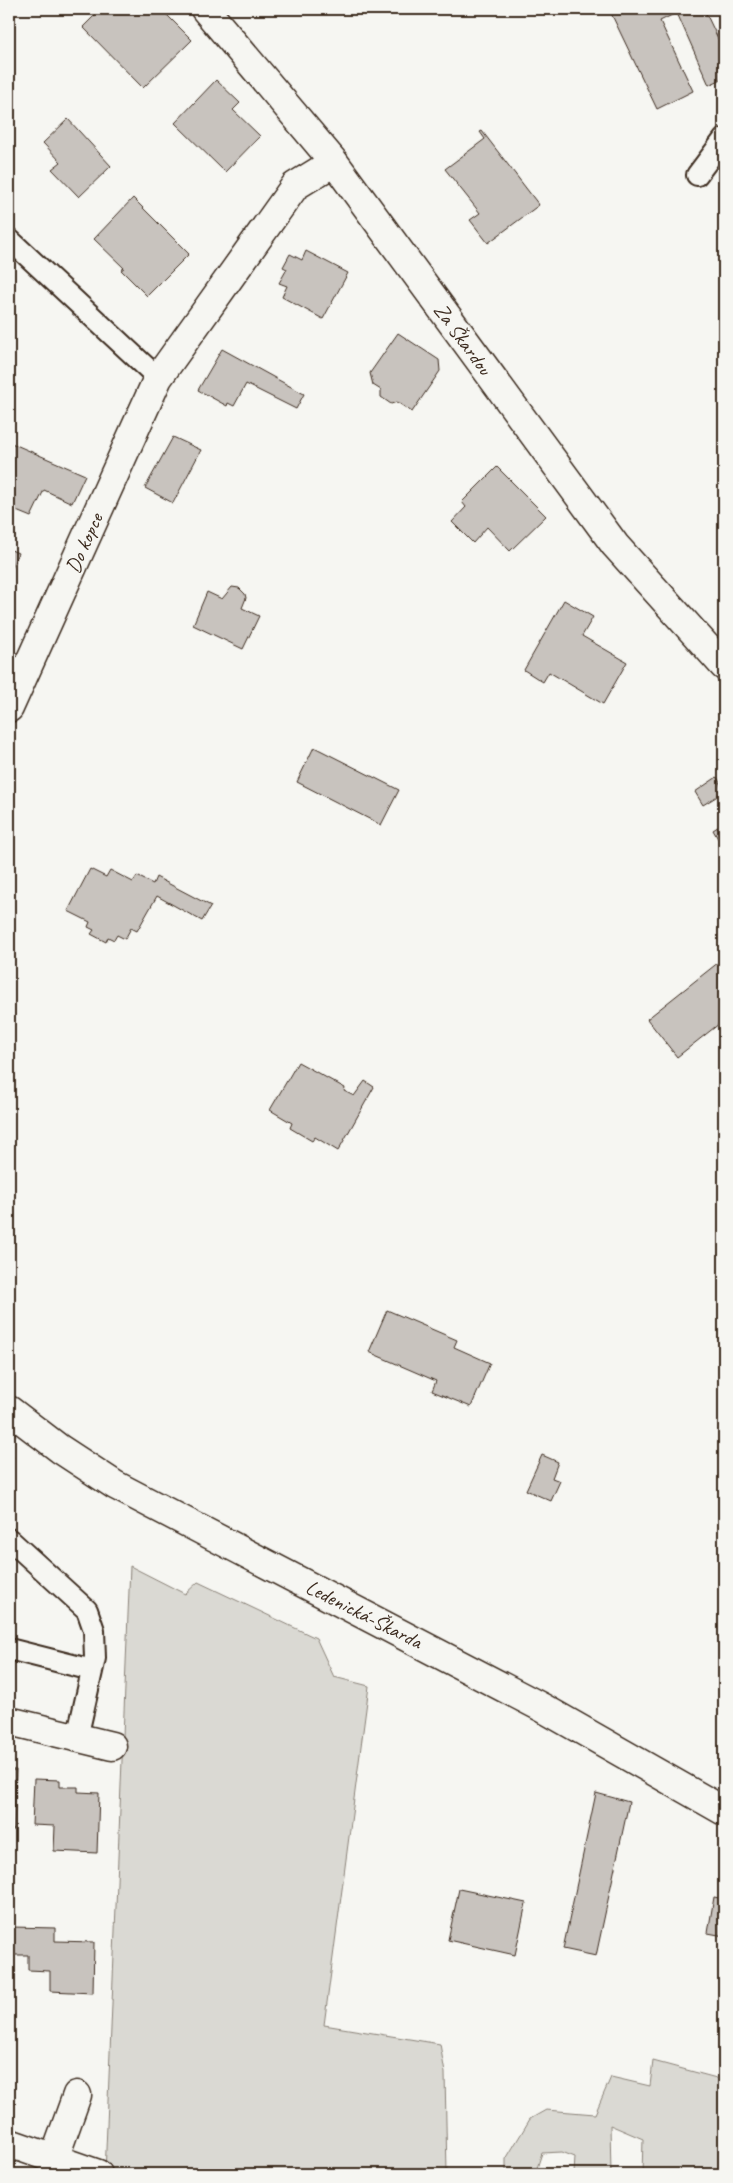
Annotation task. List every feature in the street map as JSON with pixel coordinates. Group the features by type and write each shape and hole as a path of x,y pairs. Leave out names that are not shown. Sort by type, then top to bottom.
{"street":[{"name":"Za Škardou","path":"205,9 334,162 615,545 724,666"},
{"name":"Do kopce","path":"9,708 158,378 296,186 334,162"},
{"name":"Ledenická-Škarda","path":"9,1410 60,1449 115,1485 543,1708 724,1811"},
{"path":"9,1721 112,1746"},
{"path":"54,2159 77,2095"},
{"path":"9,2143 98,2174"}],"lane":[{"path":"697,175 724,139"},
{"path":"9,238 158,378"},
{"path":"9,1539 87,1610 94,1630 95,1658 77,1738"},
{"path":"9,1649 92,1670"}],"shaded area":[{"path":"130,1566 185,1594 198,1582 316,1638 334,1677 369,1686 324,2025 440,2044 445,2073 447,2174 105,2174"},
{"path":"653,2061 724,2080 724,2174 642,2174 643,2139 610,2125 611,2174 574,2174 575,2157 562,2152 542,2153 535,2174 506,2174 506,2159 530,2119 546,2110 595,2114 611,2077 650,2086"}],"building":[{"path":"101,9 161,9 192,40 143,88 83,27"},
{"path":"609,9 672,9 674,14 660,21 693,91 657,109"},
{"path":"687,9 704,9 724,51 724,78 709,85 677,13"},
{"path":"216,80 240,103 233,110 260,136 225,172 175,123"},
{"path":"68,119 111,166 79,197 52,169 61,162 43,143"},
{"path":"482,131 539,205 488,243 470,220 480,213 445,169 485,139 480,132"},
{"path":"133,198 189,254 147,296 121,270 124,268 94,239"},
{"path":"306,251 348,273 323,319 282,297 287,286 279,283 287,269 283,267 290,254 302,260"},
{"path":"398,333 439,360 440,371 412,412 397,402 391,404 381,397 381,390 373,385 370,373"},
{"path":"222,349 304,394 296,409 246,384 234,406 228,403 227,406 198,390"},
{"path":"173,437 201,450 173,503 145,488"},
{"path":"9,442 85,475 72,503 44,490 31,517 9,508"},
{"path":"497,467 546,516 510,551 487,527 473,543 452,522 466,507 462,502"},
{"path":"9,549 18,553 9,574"},
{"path":"232,587 239,588 245,594 246,598 242,608 259,616 243,649 193,625 207,592 222,599"},
{"path":"564,600 593,617 582,636 627,662 603,704 549,672 543,682 524,670"},
{"path":"314,747 399,790 381,825 297,782"},
{"path":"717,777 724,792 703,805 695,792"},
{"path":"724,823 724,849 713,830"},
{"path":"90,869 106,877 110,870 133,882 137,876 153,884 156,877 211,906 202,921 157,896 137,931 131,928 125,939 117,935 114,940 108,937 106,942 91,934 94,930 88,927 90,922 68,911"},
{"path":"724,958 724,1020 677,1057 647,1019"},
{"path":"298,1062 345,1088 344,1091 354,1096 365,1081 374,1087 338,1151 315,1137 312,1141 290,1128 292,1123 270,1110"},
{"path":"387,1310 457,1340 454,1347 490,1363 471,1407 432,1391 436,1381 369,1352"},
{"path":"542,1455 558,1462 552,1478 560,1481 551,1501 526,1490"},
{"path":"9,1770 16,1770 14,1830 9,1830"},
{"path":"34,1779 60,1780 60,1787 78,1787 78,1792 99,1793 97,1853 54,1851 55,1826 32,1825"},
{"path":"596,1793 629,1802 596,1956 563,1949"},
{"path":"459,1889 526,1903 515,1955 448,1940"},
{"path":"714,1897 724,1899 724,1936 708,1933"},
{"path":"11,1927 55,1928 55,1941 94,1942 93,1993 50,1991 50,1971 28,1970 28,1955 10,1955"},
{"path":"9,1931 11,1931 9,1981"}]}
